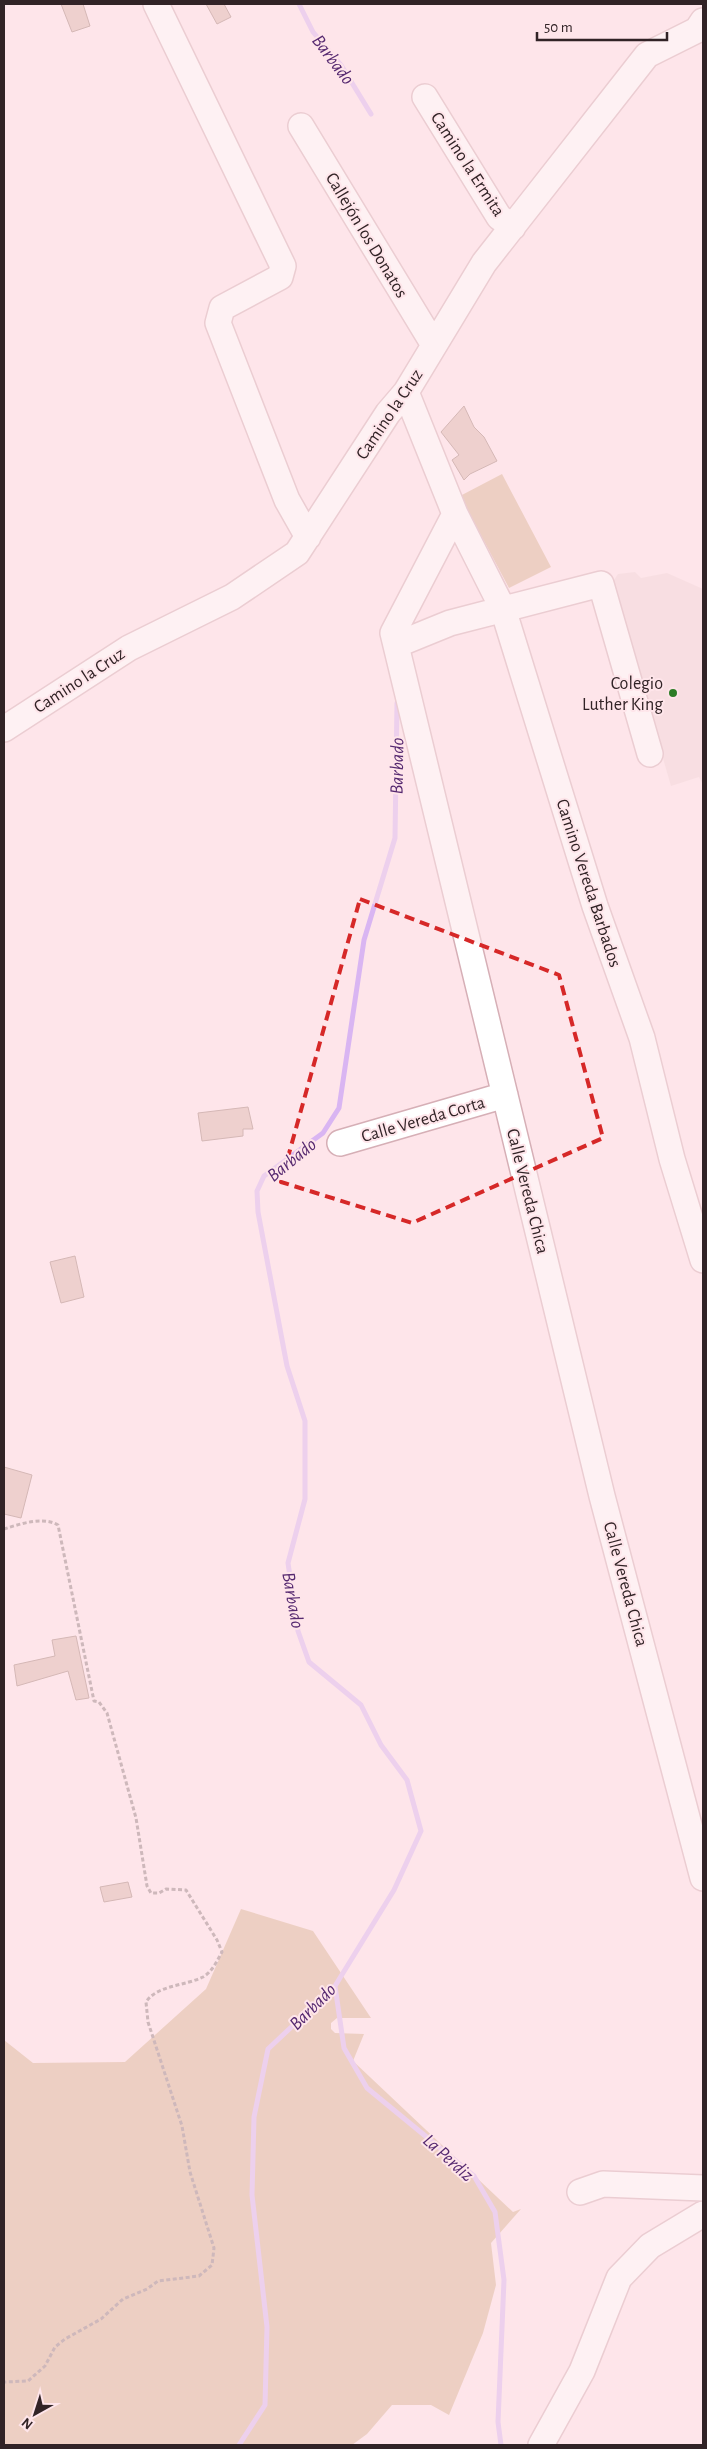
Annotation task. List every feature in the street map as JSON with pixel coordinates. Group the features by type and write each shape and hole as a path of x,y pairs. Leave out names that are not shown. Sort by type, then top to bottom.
{"street":[{"path":"156,4 284,266 280,277 222,308 218,323 287,500 308,537"},
{"name":"Camino la Cruz","path":"4,728 129,648 232,597 297,553 388,413 406,392 484,263 647,55 697,30 703,21"},
{"name":"Camino la Ermita","path":"425,98 499,217 513,227"},
{"name":"Callejón los Donatos","path":"300,126 434,345"},
{"name":"Camino Vereda Barbados","path":"406,392 455,514 503,609 595,906 642,1038 672,1159 703,1260"},
{"name":"Calle Vereda Chica","path":"455,514 393,634 602,1496 699,1843 703,1878"},
{"path":"396,645 450,623 601,584 650,754"},
{"name":"Calle Vereda Corta","path":"340,1143 505,1095"},
{"path":"580,2192 603,2184 703,2188"},
{"path":"541,2445 582,2371 619,2278 650,2246 703,2214"}],"path":[{"path":"4,1529 18,1524 50,1520 58,1525 94,1701 99,1702 107,1713 136,1818 147,1886 151,1893 159,1893 166,1889 186,1890 217,1940 222,1952 204,1977 166,1989 149,1997 146,2002 148,2022 182,2126 190,2172 214,2248 212,2265 199,2276 158,2281 147,2289 123,2298 101,2319 60,2343 45,2366 28,2382 4,2382"}],"highlighted area":[{"path":"360,899 559,975 603,1138 412,1223 281,1182"}],"shaded area":[{"path":"502,474 551,567 509,588 460,496"},
{"name":"Colegio Luther King","path":"635,572 641,578 667,573 703,589 703,785 699,777 671,786 612,583 618,574"},
{"path":"241,1909 313,1931 371,2018 337,2018 331,2023 331,2029 335,2033 364,2034 353,2061 513,2212 521,2209 491,2243 496,2285 483,2333 449,2415 431,2405 392,2405 367,2434 352,2445 4,2445 4,2040 33,2063 125,2062 206,1989"}],"building":[{"path":"61,4 83,4 90,26 72,32"},
{"path":"206,4 224,4 231,17 217,24"},
{"path":"464,406 474,427 484,437 497,461 470,474 464,480 452,460 459,455 441,432"},
{"path":"248,1107 253,1129 243,1129 243,1136 202,1141 198,1113"},
{"path":"75,1256 84,1297 61,1303 50,1262"},
{"path":"4,1467 32,1475 21,1518 4,1514"},
{"path":"76,1636 89,1698 76,1700 68,1671 17,1686 14,1665 55,1656 52,1640"},
{"path":"128,1882 132,1897 104,1902 100,1887"}],"waterway":[{"name":"Barbado","path":"299,4 313,32 341,65 371,114"},
{"name":"Barbado","path":"239,2445 265,2405 267,2327 252,2195 254,2117 268,2049 335,1986 394,1890 421,1831 407,1780 381,1745 361,1705 309,1662 298,1631 288,1563 305,1499 305,1421 287,1366 258,1212 257,1191 264,1176 323,1133 339,1108 364,940 395,838 397,703"},
{"name":"La Perdiz","path":"335,1986 344,2048 367,2088 474,2176 495,2212 504,2280 498,2422 501,2445"}],"place":[{"name":"Colegio Luther King","path":"673,693"}]}
